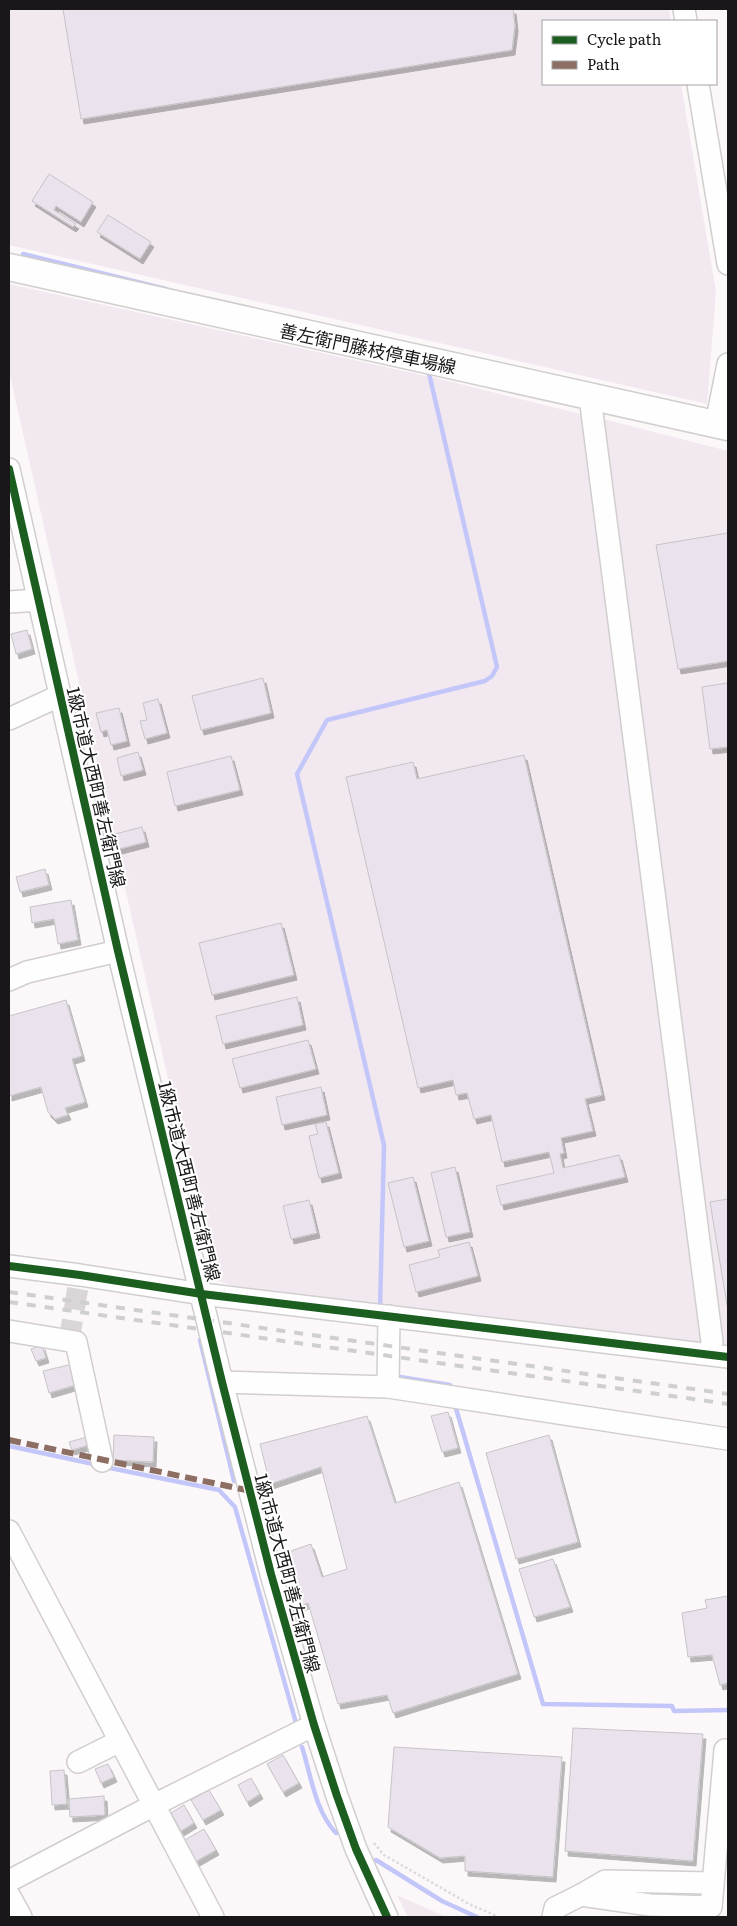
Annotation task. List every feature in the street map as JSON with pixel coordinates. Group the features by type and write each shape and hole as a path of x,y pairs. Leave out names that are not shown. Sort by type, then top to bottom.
{"main road":[{"name":"善左衛門藤枝停車場線","path":"9,267 722,426"}],"street":[{"path":"698,85 728,264"},
{"path":"722,426 728,364"},
{"path":"590,397 712,1342"},
{"name":"1級市道大西町善左衛門線","path":"9,469 118,951 222,1382 271,1574 314,1725 356,1849 387,1917"},
{"path":"9,602 39,600"},
{"path":"9,719 61,696"},
{"path":"9,980 27,972 118,951"},
{"path":"9,1266 202,1294 728,1357"},
{"path":"388,1387 389,1316"},
{"path":"9,1331 76,1342 102,1461"},
{"path":"222,1382 388,1387 728,1439"},
{"path":"9,1530 213,1917"},
{"path":"9,1881 154,1805 314,1725"},
{"path":"78,1762 120,1741"},
{"path":"553,1917 555,1908 581,1895 650,1905 711,1907 725,1750"},
{"path":"9,1895 21,1917"}],"path":[{"path":"372,1840 384,1855 469,1904 499,1917"}],"shaded area":[{"path":"9,9 669,9 671,20 542,20 542,85 681,85 716,292 707,404 9,245"},
{"path":"9,284 440,379 581,414 702,1346 233,1286 213,1279 9,371"},
{"path":"603,419 728,451 728,1350 722,1349"},
{"path":"397,1895 446,1917 408,1917"}],"building":[{"path":"63,9 513,9 515,26 512,50 81,119"},
{"path":"49,174 93,202 81,222 56,206 54,210 76,224 73,227 32,201"},
{"path":"108,215 151,242 140,259 97,232"},
{"path":"728,533 728,661 678,669 656,545"},
{"path":"27,630 32,649 16,654 11,634"},
{"path":"263,678 271,713 201,730 192,696"},
{"path":"728,683 728,747 710,749 702,687"},
{"path":"158,699 167,733 145,739 140,721 147,720 143,703"},
{"path":"119,708 127,741 111,745 107,730 101,732 96,713"},
{"path":"138,752 143,770 121,776 117,758"},
{"path":"524,755 602,1095 585,1099 593,1131 561,1138 564,1153 560,1154 563,1168 619,1155 625,1177 501,1205 496,1186 554,1173 549,1152 502,1162 491,1115 474,1119 467,1093 456,1095 453,1080 418,1088 346,777 413,762 417,779"},
{"path":"231,756 240,790 175,806 167,772"},
{"path":"142,827 146,842 119,849 115,834"},
{"path":"45,869 49,885 20,892 16,877"},
{"path":"71,900 78,940 58,944 54,919 32,923 30,907"},
{"path":"281,923 294,975 212,995 199,943"},
{"path":"297,997 303,1025 223,1044 216,1016"},
{"path":"66,1000 82,1056 72,1059 85,1102 65,1108 68,1115 55,1119 48,1112 41,1087 9,1096 9,1016"},
{"path":"308,1040 316,1069 240,1088 232,1059"},
{"path":"321,1087 327,1115 282,1125 276,1097"},
{"path":"326,1122 339,1173 319,1178 309,1136 318,1134 315,1124"},
{"path":"455,1167 470,1232 446,1237 431,1173"},
{"path":"413,1177 429,1241 404,1247 388,1183"},
{"path":"728,1199 728,1311 710,1202"},
{"path":"309,1200 317,1233 291,1239 283,1206"},
{"path":"469,1242 478,1276 416,1292 409,1265 440,1257 438,1250"},
{"path":"42,1345 46,1358 36,1361 31,1349"},
{"path":"73,1364 79,1384 49,1393 43,1371"},
{"path":"448,1412 458,1448 442,1452 431,1416"},
{"path":"367,1416 395,1503 459,1482 518,1674 393,1713 387,1695 338,1704 308,1603 301,1606 285,1553 311,1544 322,1577 347,1569 321,1467 270,1484 260,1444"},
{"path":"114,1435 154,1437 153,1462 113,1460"},
{"path":"549,1435 578,1542 516,1559 486,1453"},
{"path":"87,1437 89,1445 72,1450 69,1442"},
{"path":"553,1559 570,1607 534,1617 519,1569"},
{"path":"728,1596 728,1683 720,1685 712,1655 688,1657 682,1613 707,1608 705,1600"},
{"path":"573,1728 703,1734 693,1861 565,1851"},
{"path":"394,1747 562,1757 553,1877 465,1871 465,1856 440,1858 388,1827"},
{"path":"283,1755 299,1783 283,1792 267,1764"},
{"path":"108,1764 114,1777 101,1783 95,1769"},
{"path":"64,1770 67,1804 52,1805 50,1771"},
{"path":"251,1778 260,1794 247,1802 238,1785"},
{"path":"209,1790 221,1810 203,1820 191,1800"},
{"path":"104,1796 105,1815 70,1817 69,1799"},
{"path":"184,1805 194,1823 181,1831 171,1813"},
{"path":"204,1829 216,1850 195,1862 183,1841"}],"waterway":[{"path":"23,254 166,289"},
{"path":"380,1310 384,1145 297,774 327,720 485,681 492,676 497,667 428,369"},
{"path":"200,1340 234,1481"},
{"path":"394,1376 450,1385 451,1390"},
{"path":"455,1405 543,1704 672,1706 674,1711 728,1710"},
{"path":"9,1446 98,1465"},
{"path":"105,1467 219,1490 235,1507 296,1723"},
{"path":"302,1747 318,1804 336,1833"},
{"path":"376,1860 442,1901 477,1917"}],"tunnel":[{"path":"69,1341 80,1275"}],"railway":[{"path":"9,1292 728,1394"},
{"path":"9,1302 728,1404"}],"marked path":[{"path":"9,1440 251,1491"}],"cycle path":[{"path":"9,469 118,951 222,1382 271,1574 314,1725 337,1796 356,1849 387,1917"},
{"path":"9,1266 202,1294 728,1357"}]}
